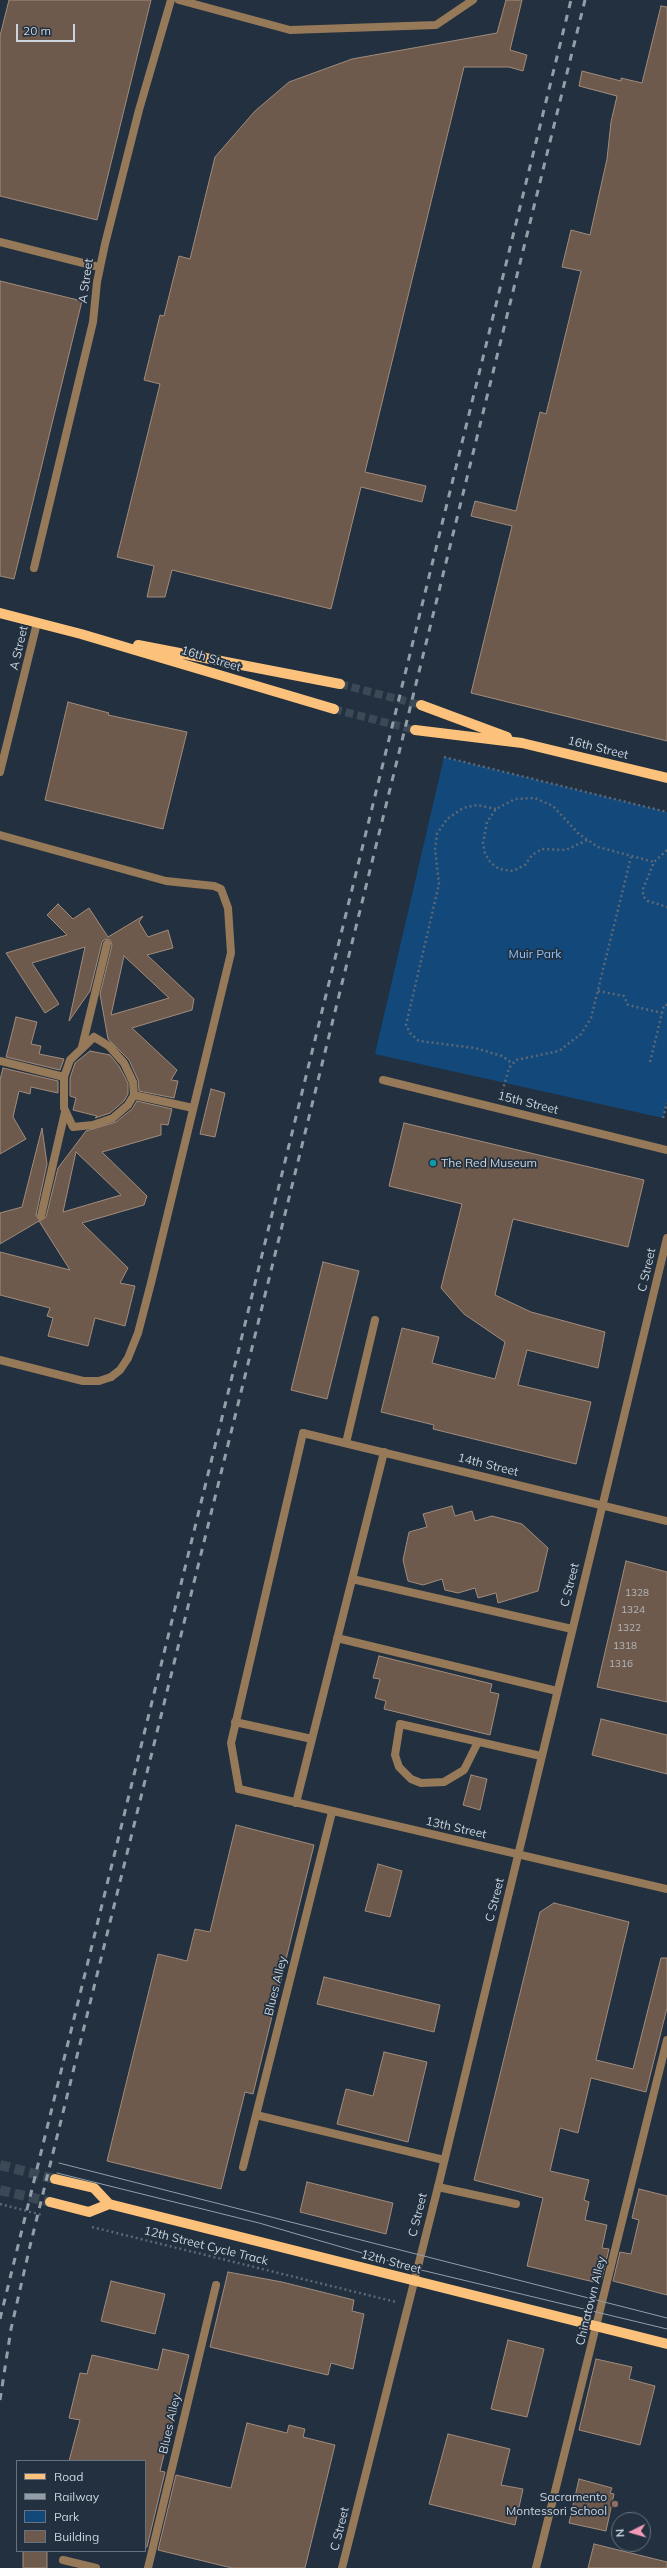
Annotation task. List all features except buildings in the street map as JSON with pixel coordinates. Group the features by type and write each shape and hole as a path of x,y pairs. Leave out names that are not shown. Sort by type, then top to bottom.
{"main road":[{"name":"16th Street","path":"0,613 81,634 334,709"},
{"name":"16th Street","path":"81,634 340,684"},
{"name":"16th Street","path":"421,705 522,743"},
{"name":"16th Street","path":"415,730 522,743 667,778"},
{"path":"50,2202 89,2212 109,2204 94,2188 55,2179"},
{"name":"12th Street","path":"109,2204 667,2344"}],"street":[{"name":"A Street","path":"34,568 93,322 99,267 138,110 171,0"},
{"path":"179,0 290,30 436,25 473,0"},
{"path":"0,242 99,267"},
{"name":"A Street","path":"0,772 37,623"},
{"path":"0,835 93,859 138,874 166,880 207,884 221,889 228,908 231,953 138,1333 128,1358 120,1370 111,1377 99,1381 83,1381 0,1360"},
{"path":"82,1047 107,944"},
{"path":"94,1037 109,1046 129,1072 134,1095 120,1112 93,1125 73,1127 65,1112 62,1096 64,1077 70,1060 94,1037"},
{"path":"0,1061 64,1077"},
{"name":"15th Street","path":"383,1080 667,1150"},
{"path":"134,1095 193,1108"},
{"path":"41,1216 65,1112"},
{"name":"C Street","path":"342,2568 438,2187 667,1238"},
{"path":"346,1443 375,1320"},
{"name":"14th Street","path":"235,1722 303,1433 667,1521"},
{"path":"296,1803 384,1452"},
{"path":"352,1578 572,1630"},
{"path":"337,1638 557,1691"},
{"path":"235,1722 312,1739"},
{"name":"13th Street","path":"235,1722 231,1743 239,1790 667,1889"},
{"path":"478,1742 464,1770 444,1782 421,1783 411,1779 399,1767 395,1755 400,1724 541,1756"},
{"name":"Blues Alley","path":"242,2167 332,1812"},
{"name":"Chinatown Alley","path":"536,2568 667,2040"},
{"path":"256,2115 444,2160"},
{"path":"438,2187 516,2204"},
{"name":"Blues Alley","path":"148,2568 216,2285"},
{"path":"63,2560 96,2568"}],"path":[{"path":"444,757 667,812"},
{"path":"587,840 566,850 542,849 532,855 525,865 519,869 506,871 491,863 485,854 483,843 487,822 496,809 514,799 529,797 545,801 587,840 606,850 654,862"},
{"path":"496,809 477,805 463,808 447,819 437,834 435,849 439,884 406,1025 410,1033 419,1041 475,1048 502,1056 512,1063"},
{"path":"667,850 654,862 643,886 642,893 651,903 667,907"},
{"path":"498,1108 512,1063 519,1058 550,1054 574,1042 591,1018 631,857"},
{"path":"598,991 624,996 628,1005 662,1013"},
{"path":"650,1062 664,1005 667,1006"},
{"path":"664,1118 667,1103"},
{"path":"0,2204 45,2216"},
{"name":"12th Street Cycle Track","path":"91,2227 408,2305"}],"green space":[{"name":"Muir Park","path":"444,757 667,812 667,1103 663,1118 375,1054"}],"tunnel":[{"path":"340,684 421,705"},
{"path":"334,709 415,730"},
{"path":"0,2165 55,2179"},
{"path":"0,2190 50,2202"}],"tram line":[{"path":"59,2163 667,2318"},
{"path":"57,2173 259,2223 417,2269 667,2329"}],"railway":[{"path":"0,2319 571,0"},
{"path":"0,2400 11,2329 30,2246 585,0"}],"place":[{"name":"The Red Museum","path":"433,1163"},
{"name":"Sacramento Montessori School","path":"615,2504"}]}
